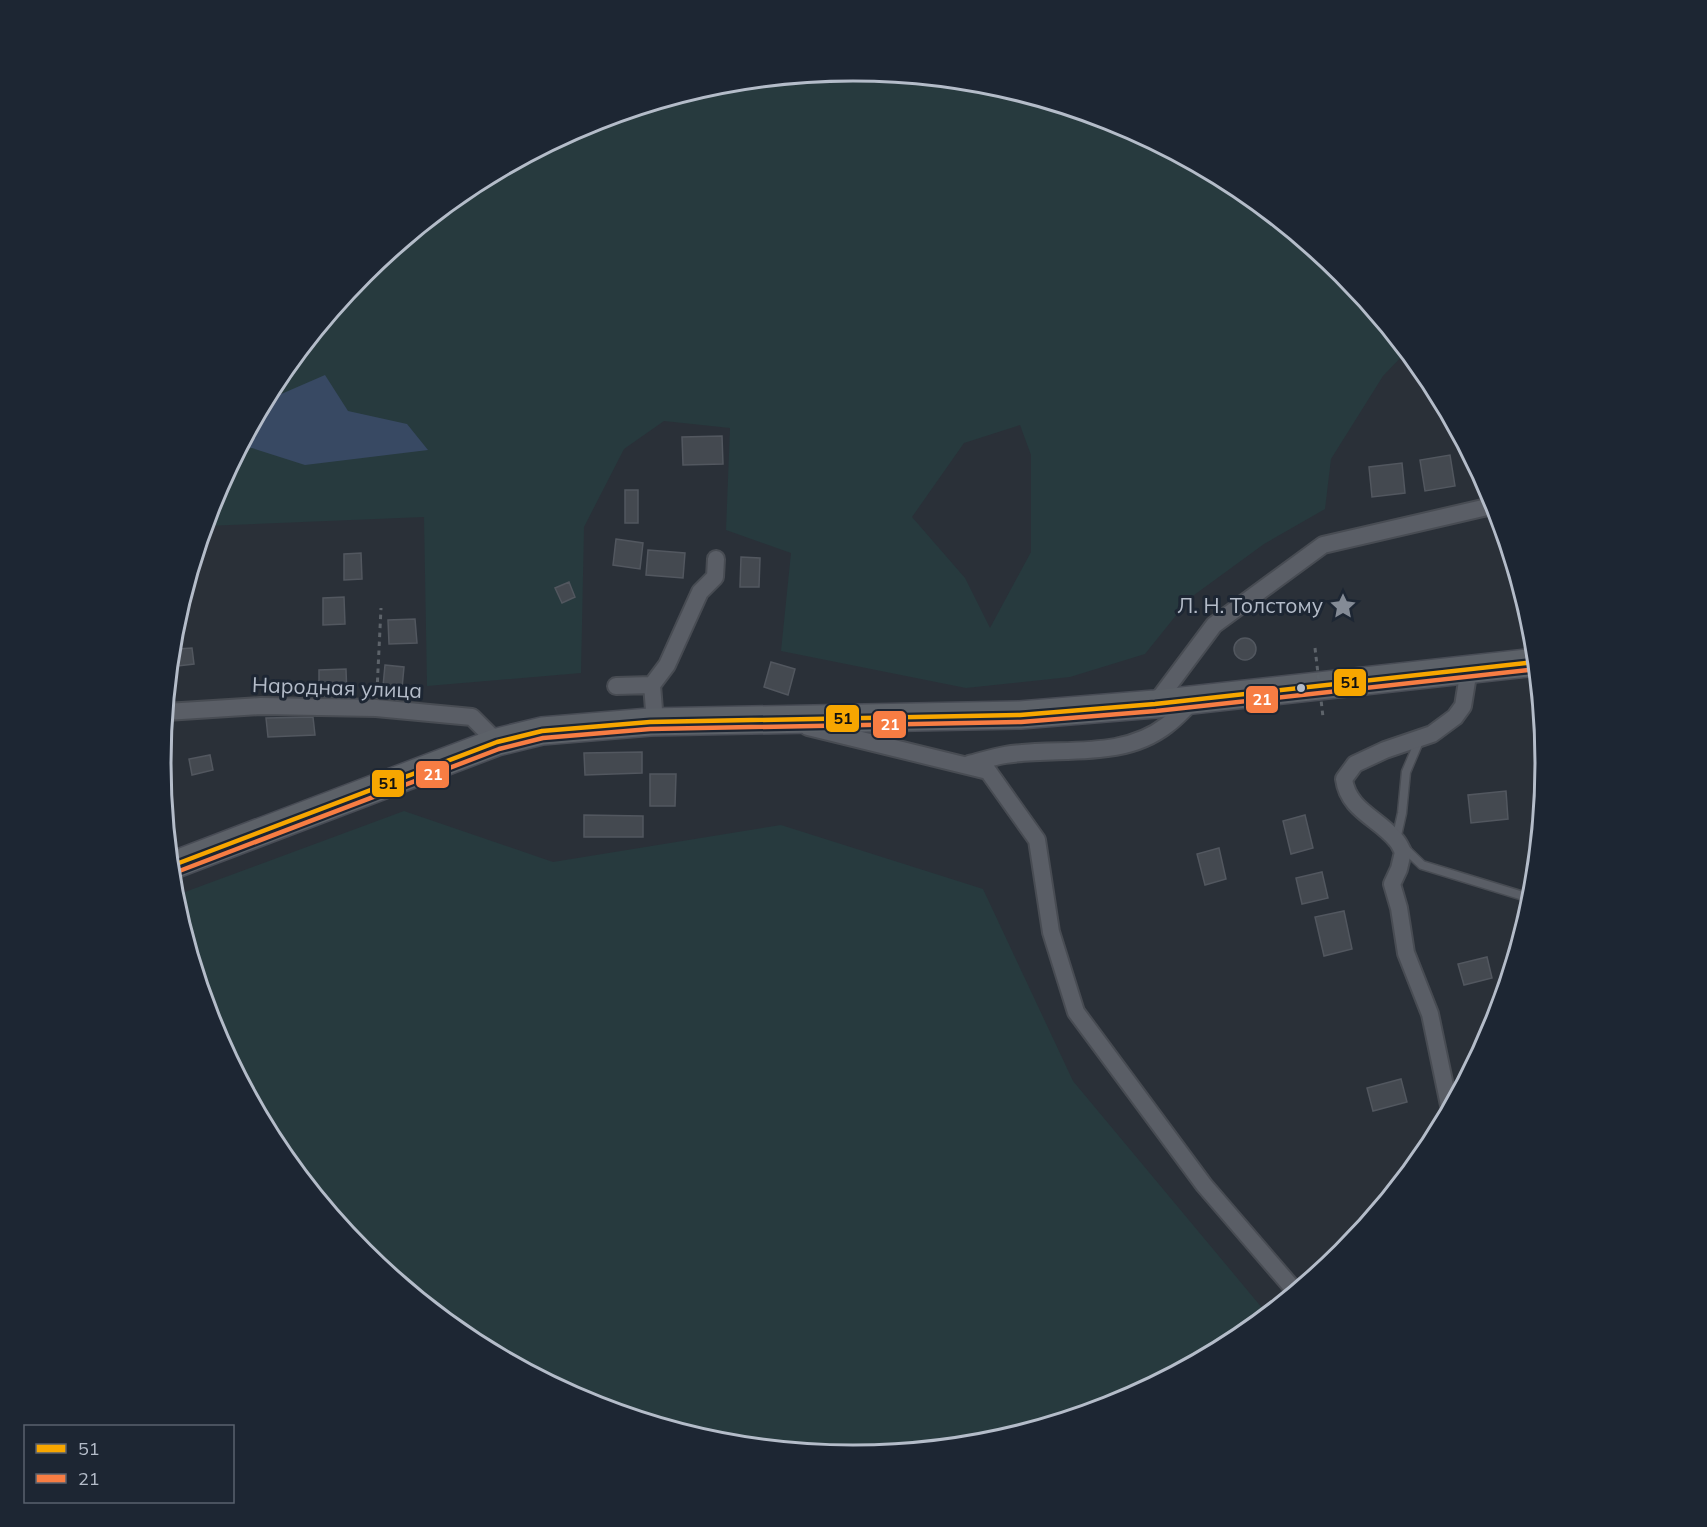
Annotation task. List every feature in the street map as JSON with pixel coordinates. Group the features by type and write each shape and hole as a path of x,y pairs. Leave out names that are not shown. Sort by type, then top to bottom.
{"main road":[{"path":"179,863 497,742 542,731 655,722 1020,715 1155,704 1528,663"}],"street":[{"path":"1155,704 1214,625 1323,545 1486,507"},
{"path":"655,722 652,685 667,665 700,592 715,577 716,559"},
{"path":"1448,1100 1430,1014 1406,953 1399,908 1392,884 1403,852 1396,840 1356,804 1346,791 1344,778 1355,764 1385,750 1432,734 1447,722 1464,706 1469,669"},
{"path":"616,686 652,685"},
{"path":"966,765 1005,755 1110,749 1136,742 1166,726 1195,699"},
{"name":"Народная улица","path":"173,712 261,706 376,708 472,717 497,742"},
{"path":"778,719 988,771 1038,840 1051,932 1076,1012 1204,1185 1292,1287"}],"lane":[{"path":"1420,739 1406,772 1402,813 1396,840 1422,865 1523,896"}],"path":[{"path":"376,708 381,608"},
{"path":"1315,648 1323,717"}],"green space":[{"path":"809,82 898,82 987,94 1030,104 1115,133 1195,172 1269,222 1304,250 1336,281 1367,313 1401,357 1383,376 1331,459 1325,509 1264,544 1190,598 1145,654 1070,677 966,688 781,651 791,553 726,530 730,428 664,421 624,449 584,527 581,673 427,686 424,517 214,526 241,462 286,384 340,313 403,250 474,196 552,151 634,117 720,94","holes":["1020,425 1031,455 1031,552 990,628 965,578 912,517 964,443"]},
{"path":"404,811 553,862 781,825 983,889 1073,1081 1263,1309 1195,1355 1115,1394 1030,1423 943,1440 898,1445 854,1446 809,1445 764,1440 677,1423 592,1394 512,1355 474,1331 403,1277 340,1214 286,1143 241,1065 207,983 183,893"}],"water":[{"path":"325,375 348,411 407,424 428,450 305,465 248,448 279,395"}],"building":[{"path":"722,436 723,464 683,465 682,437"},
{"path":"1450,455 1455,486 1425,491 1420,460"},
{"path":"1402,463 1405,493 1372,497 1369,467"},
{"path":"625,490 638,490 638,523 625,523"},
{"path":"616,539 643,543 640,569 613,565"},
{"path":"648,550 685,553 683,578 646,575"},
{"path":"361,553 362,579 344,580 344,554"},
{"path":"741,557 760,558 759,587 740,587"},
{"path":"569,582 575,597 562,603 555,588"},
{"path":"344,597 345,624 323,625 323,598"},
{"path":"415,619 417,643 389,644 388,620"},
{"path":"1245,638 1253,641 1256,649 1253,657 1245,660 1237,657 1234,649 1237,641"},
{"path":"192,648 194,664 178,666 181,649"},
{"path":"771,662 795,669 788,695 764,687"},
{"path":"385,665 404,667 401,699 382,697"},
{"path":"346,669 347,698 319,699 319,670"},
{"path":"313,717 315,735 268,737 266,718"},
{"path":"642,752 642,773 585,775 584,753"},
{"path":"210,755 213,770 192,775 189,759"},
{"path":"650,774 676,774 675,806 650,806"},
{"path":"1506,791 1508,819 1471,823 1468,795"},
{"path":"584,815 643,816 643,837 584,837"},
{"path":"1305,815 1313,848 1291,854 1283,821"},
{"path":"1219,848 1226,879 1205,885 1197,854"},
{"path":"1322,872 1328,898 1302,904 1296,878"},
{"path":"1344,911 1352,949 1324,956 1315,917"},
{"path":"1487,957 1492,978 1464,985 1458,964"},
{"path":"1401,1079 1407,1102 1373,1111 1367,1088"}],"transit line":[{"name":"51","path":"179,863 497,742 542,731 650,722 1020,715 1155,704 1528,663"},
{"name":"21","path":"180,871 499,749 543,738 650,729 1021,722 1156,711 1529,670"}],"place":[{"name":"Л. Н. Толстому","path":"1343,606"}]}
